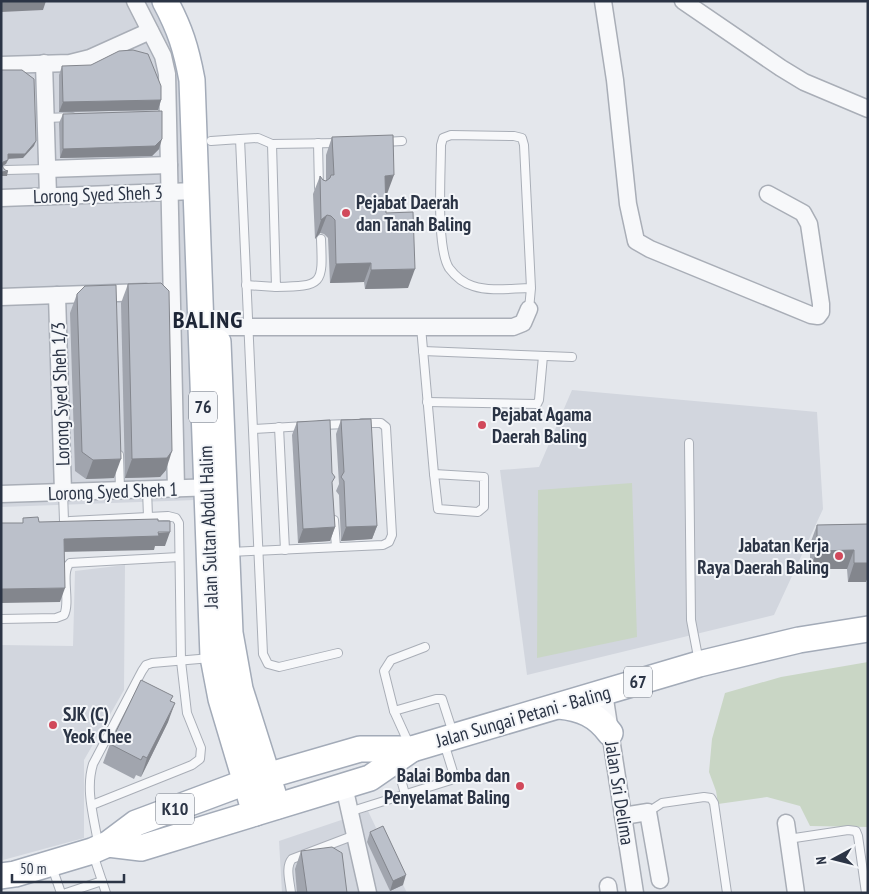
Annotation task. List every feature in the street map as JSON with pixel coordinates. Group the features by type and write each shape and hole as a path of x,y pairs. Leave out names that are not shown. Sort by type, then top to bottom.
{"main road":[{"name":"Jalan Sultan Abdul Halim","path":"165,1 175,20 186,49 192,80 196,191 215,487 227,552 230,633 257,780 266,810"},
{"name":"Jalan Sultan Abdul Halim","path":"184,1 198,31 205,57 211,141 218,327 214,657 221,699 237,752 257,780"},
{"name":"Jalan Sungai Petani - Baling","path":"266,810 370,778 403,755 449,738 699,664 799,640 868,629"},
{"path":"559,706 586,712 602,723 610,733"},
{"name":"Jalan Sungai Petani - Baling","path":"257,780 360,749 403,755"},
{"path":"204,798 219,785 232,767 237,752"},
{"name":"K10","path":"1,876 100,847 136,823 257,780"},
{"name":"K10","path":"100,847 142,848 266,810"}],"street":[{"path":"135,1 163,56 167,74 163,115 169,165 176,489"},
{"path":"603,1 615,80 628,204 636,240 659,253 811,315 818,316 821,312 821,304 810,224 803,213 768,194"},
{"path":"683,1 706,8 781,68 804,82 868,109"},
{"path":"1,65 70,63 90,58 150,30"},
{"path":"44,64 48,196"},
{"path":"47,169 169,165"},
{"name":"Lorong Syed Sheh 3","path":"1,198 196,191"},
{"path":"1,297 57,295 115,298 172,291"},
{"name":"Lorong Syed Sheh 1/3","path":"57,295 63,492"},
{"path":"218,327 513,327 523,323 529,309"},
{"name":"Lorong Syed Sheh 1","path":"1,494 215,487"},
{"name":"Jalan Sri Delima","path":"604,692 635,893"},
{"path":"344,786 368,893"},
{"path":"623,816 648,812 660,880"},
{"path":"787,831 796,893"}],"lane":[{"path":"46,118 84,117"},
{"path":"529,309 531,288 524,145 522,138 514,136 451,135 443,138 441,145 441,234 443,252 449,267 460,280 474,286 531,288"},
{"path":"211,141 258,138 272,144 346,142"},
{"path":"240,139 263,654 265,660 273,667 279,667 338,653"},
{"path":"374,142 402,141"},
{"path":"318,143 319,194"},
{"path":"272,144 276,287"},
{"path":"6,170 47,169"},
{"path":"246,285 304,286 318,281 321,273 321,239"},
{"path":"421,327 427,402 434,474 438,509 478,512 482,510 484,507 484,477 434,474"},
{"path":"423,352 572,357"},
{"path":"427,402 537,404 543,356"},
{"path":"227,552 383,545 389,542 392,536 385,424 253,429"},
{"path":"330,425 330,434"},
{"path":"279,427 285,550"},
{"path":"689,443 691,620 699,664"},
{"path":"119,451 120,490"},
{"path":"147,490 148,517"},
{"path":"63,492 64,521"},
{"path":"334,512 336,547"},
{"path":"55,522 173,516 178,523 181,661 187,713 201,748 200,759 192,765 92,805"},
{"path":"1,619 56,618 64,616 66,607 66,570 70,563 179,556"},
{"path":"405,794 403,755 394,711 384,676 385,667 391,660 425,647"},
{"path":"106,893 102,881 100,847 89,784 93,764 146,665 214,657"},
{"path":"349,812 453,778 449,738 442,699 394,711"},
{"path":"648,812 656,805 662,803 704,797 711,798 714,803 727,893"},
{"path":"787,831 856,831 866,893"},
{"path":"291,893 290,862 296,856 337,847 355,835"},
{"path":"50,863 61,893"},
{"path":"66,893 102,881"}],"shaded area":[{"path":"1,1 151,1 172,42 179,73 195,500 1,507"},
{"path":"572,390 817,412 823,509 774,615 527,675 500,470 539,467"},
{"name":"SJK (C) Yeok Chee","path":"125,565 124,690 84,760 84,838 3,860 1,845 1,645 73,646 75,571"},
{"path":"368,811 407,893 282,893 279,841"}],"green space":[{"path":"632,483 637,637 537,658 538,490"},
{"path":"868,662 868,827 810,826 800,806 767,797 718,804 716,791 709,772 712,739 725,693 781,677"}],"building":[{"path":"133,50 148,54 161,86 161,100 63,102 62,66 91,65 119,51"},
{"path":"1,70 22,70 34,79 36,141 25,154 8,154 8,160 3,162 2,166 8,171 1,172"},
{"path":"162,111 162,139 155,146 63,149 63,114"},
{"name":"Pejabat Daerah dan Tanah Baling","path":"393,135 394,175 385,176 386,213 413,212 415,269 371,270 371,263 336,264 335,220 327,215 321,220 320,176 326,181 331,175 334,175 332,137"},
{"path":"161,283 169,291 172,451 167,458 132,459 128,284"},
{"path":"116,285 121,459 93,460 82,452 77,294 85,286"},
{"path":"371,419 377,526 346,527 344,481 341,477 344,472 341,420"},
{"path":"330,420 332,473 335,477 332,482 335,527 303,529 297,422"},
{"path":"38,517 39,522 158,519 158,521 170,521 170,532 158,532 159,536 64,539 65,588 1,589 1,523 23,523 23,518"},
{"path":"868,524 868,563 854,563 854,550 817,551 817,525"},
{"path":"141,680 173,696 170,701 175,703 147,758 143,756 141,760 110,744"},
{"path":"383,826 406,875 393,881 370,832"},
{"path":"332,847 342,853 347,893 307,893 301,851"}],"place":[{"name":"Pejabat Daerah dan Tanah Baling","path":"346,213"},
{"name":"Pejabat Agama Daerah Baling","path":"482,425"},
{"name":"Jabatan Kerja Raya Daerah Baling","path":"839,556"},
{"name":"SJK (C) Yeok Chee","path":"53,725"},
{"name":"Balai Bomba dan Penyelamat Baling","path":"520,786"}],"district":[{"name":"BALING","path":"208,320"}]}
